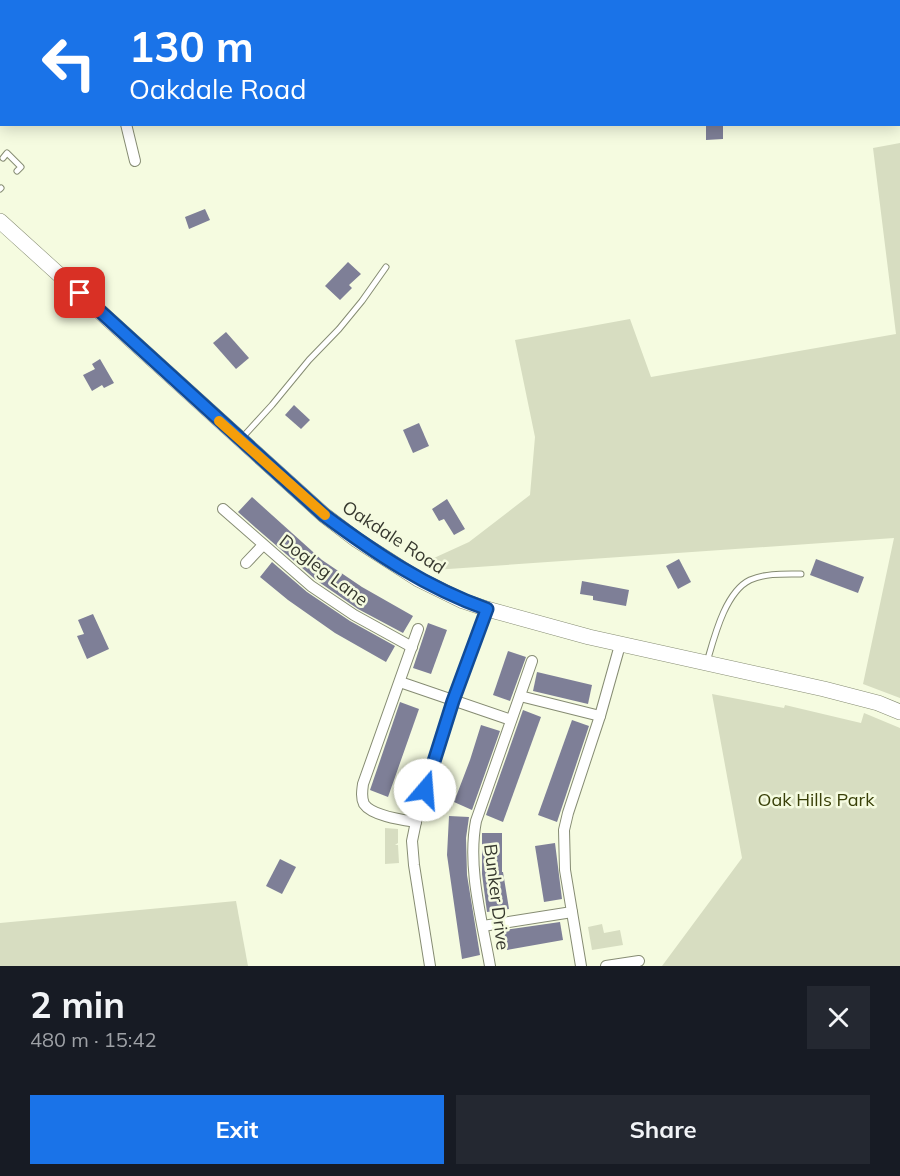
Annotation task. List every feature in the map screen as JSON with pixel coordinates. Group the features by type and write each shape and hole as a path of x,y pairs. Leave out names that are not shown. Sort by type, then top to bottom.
{"main road":[{"name":"Oakdale Road","path":"0,220 324,515 357,540 418,579 463,601 552,629 824,688 878,703 900,712"}],"street":[{"path":"126,126 135,161"},
{"name":"Dogleg Lane","path":"223,509 320,592 354,615 412,647"},
{"path":"246,564 263,545"},
{"path":"430,966 412,841 453,701 487,609"},
{"path":"416,822 400,820 369,810 364,804 362,795 363,784 418,629"},
{"path":"581,966 565,870 564,830 620,645"},
{"name":"Bunker Drive","path":"490,966 473,863 472,840 476,821 532,661"},
{"path":"400,682 511,720"},
{"path":"520,696 600,716"},
{"path":"483,926 572,912"},
{"path":"606,966 639,961"}],"lane":[{"path":"3,158 7,153 12,162 21,167 17,171"},
{"path":"240,440 345,322 386,267"},
{"path":"707,663 720,620 737,591 748,581 770,574 801,573"}],"green space":[{"path":"900,143 900,698 863,684 894,538 434,570 423,563 469,542 530,495 535,437 515,340 630,319 651,377 896,334 873,148"},
{"name":"Oak Hills Park","path":"712,694 784,708 785,705 861,723 864,713 900,728 900,966 662,966 742,858"},
{"path":"385,828 398,829 398,843 395,845 398,845 399,863 385,864"},
{"path":"236,901 248,966 0,966 0,923"},
{"path":"602,924 604,933 620,930 623,945 592,950 588,927"}],"building":[{"path":"706,126 723,126 723,139 706,140"},
{"path":"205,209 210,220 189,229 185,217"},
{"path":"348,262 361,274 349,285 352,288 340,300 325,286"},
{"path":"226,332 249,358 236,369 213,343"},
{"path":"100,359 114,383 104,388 102,385 92,391 83,375 95,369 92,364"},
{"path":"294,405 310,420 301,429 285,415"},
{"path":"419,423 429,446 413,453 403,430"},
{"path":"252,497 322,560 362,587 413,616 403,633 358,609 316,580 238,512"},
{"path":"447,499 465,529 454,535 444,519 439,521 432,509"},
{"path":"679,559 691,582 678,589 666,566"},
{"path":"816,559 864,577 858,593 810,575"},
{"path":"272,562 307,592 350,621 395,646 386,662 335,633 260,577"},
{"path":"582,581 629,590 626,606 593,600 593,596 580,594"},
{"path":"93,614 109,649 87,659 77,636 84,634 78,620"},
{"path":"428,623 447,630 431,674 413,668"},
{"path":"508,651 526,657 510,701 493,695"},
{"path":"537,672 592,685 588,704 533,691"},
{"path":"400,702 419,709 388,797 370,790"},
{"path":"523,710 541,717 503,822 486,815"},
{"path":"572,720 589,726 557,822 538,815"},
{"path":"481,725 500,731 472,810 454,802"},
{"path":"449,816 469,817 466,838 467,875 480,955 462,959 447,855"},
{"path":"482,833 502,833 502,872 509,909 487,912 482,874"},
{"path":"555,843 562,899 544,902 535,846"},
{"path":"280,859 296,867 282,894 266,886"},
{"path":"560,922 563,940 507,950 504,930"}],"slow traffic":[{"path":"219,421 325,515"}],"route":[{"path":"80,293 324,515 357,540 418,579 463,601 487,609 453,701 425,790"}]}
